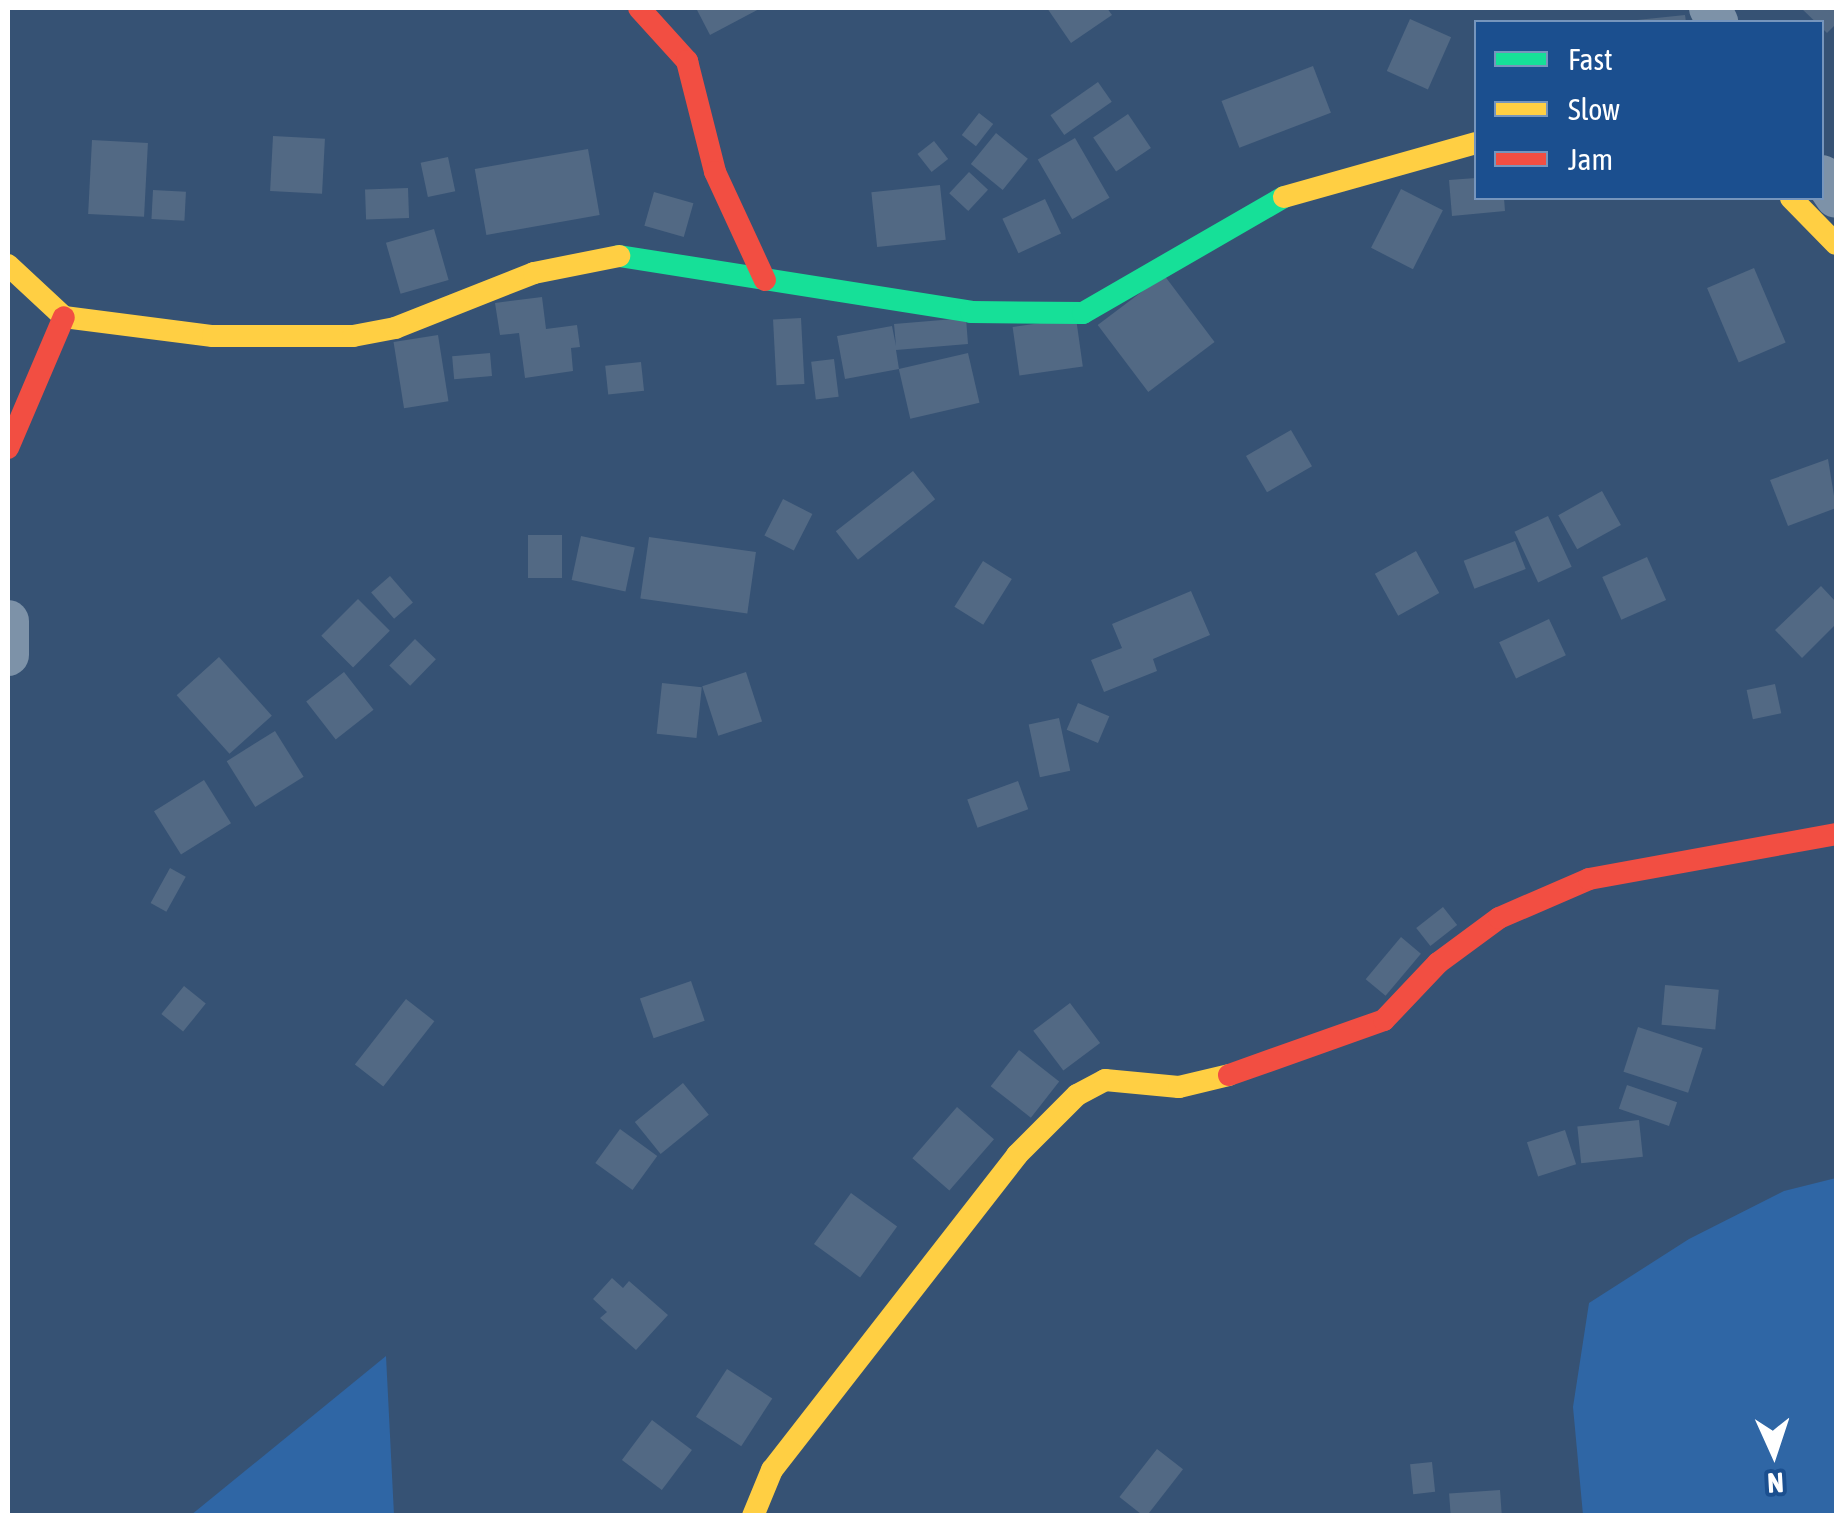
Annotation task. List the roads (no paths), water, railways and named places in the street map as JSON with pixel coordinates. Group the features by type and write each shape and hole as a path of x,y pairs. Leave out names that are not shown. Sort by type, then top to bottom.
{"street":[{"path":"640,8 687,61 715,172 765,280"},
{"path":"8,266 64,317 136,331 353,336 395,328 534,273 629,254 971,312 1083,313 1302,187 1474,144"},
{"path":"1793,200 1836,244"},
{"path":"8,448 64,317"},
{"path":"8,621 8,655"},
{"path":"753,1516 783,1456 1017,1155 1077,1095 1105,1080 1179,1087 1270,1065 1384,1020 1438,963 1499,918 1589,879 1836,834"}]}
